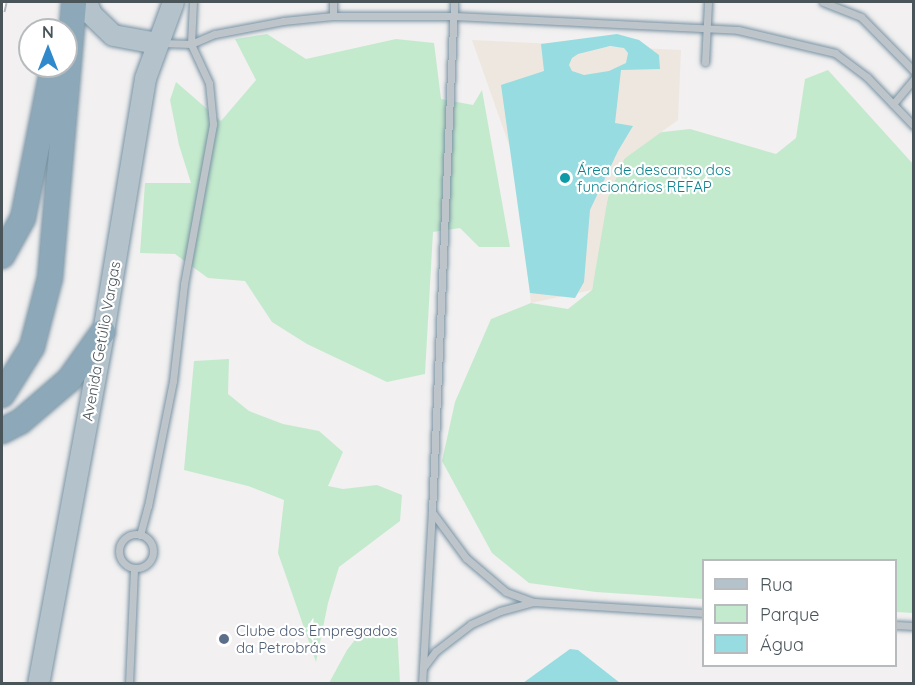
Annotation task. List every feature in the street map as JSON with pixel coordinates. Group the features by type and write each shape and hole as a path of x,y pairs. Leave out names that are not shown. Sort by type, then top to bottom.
{"highway":[{"path":"64,18 68,2"},
{"path":"2,395 32,347 50,278 74,2"},
{"path":"2,256 23,218 51,78"},
{"path":"2,431 20,422 69,380 104,332"}],"main road":[{"path":"86,2 91,14 113,35 157,43"},
{"name":"Avenida Getúlio Vargas","path":"38,684 104,332 145,78 173,2"}],"lane":[{"path":"140,535 150,497 173,381 184,284 213,124 209,83 191,44 193,2"},
{"path":"333,2 333,16"},
{"path":"422,684 432,512 454,2"},
{"path":"705,62 708,2"},
{"path":"823,2 861,17 914,71"},
{"path":"157,43 191,44 215,34 283,21 333,16 454,16 738,30 835,53 867,77 914,126"},
{"path":"893,104 914,79"},
{"path":"432,512 466,558 506,592 534,602 702,613"},
{"path":"131,535 140,535 151,544 152,558 141,567 134,568 126,565 120,557 119,548 123,540 131,535"},
{"path":"129,684 134,568"},
{"path":"423,668 436,651 471,624 500,611 534,602"},
{"path":"897,625 914,626"}],"green space":[{"path":"267,34 306,59 396,39 434,43 441,99 473,105 482,90 510,247 479,247 460,228 433,232 425,374 387,382 307,344 272,322 245,281 208,278 175,254 140,253 145,183 191,183 179,145 170,100 176,82 221,121 256,80 235,39"},
{"path":"828,70 913,164 913,613 897,612 897,559 702,559 702,599 596,592 529,583 492,553 442,461 455,402 491,319 531,303 568,309 592,290 598,237 608,197 624,159 654,133 690,129 776,154 796,138 805,79"},
{"path":"229,359 228,394 249,411 283,424 319,431 343,452 328,486 343,489 377,485 402,495 400,521 339,567 328,603 316,662 278,553 284,500 248,486 184,470 194,361"},
{"path":"397,626 400,683 329,683 347,650 362,631"}],"sand":[{"name":"Área de descanso dos funcionários REFAP","path":"472,40 681,50 678,120 624,159 608,197 592,290 531,303 513,156"}],"water":[{"name":"Área de descanso dos funcionários REFAP","path":"617,34 639,40 659,55 660,69 621,70 615,123 633,126 618,151 590,210 584,282 575,298 530,293 501,85 544,71 541,44","holes":["610,46 624,48 628,53 626,63 609,71 584,75 572,71 569,65 572,58 578,54"]},
{"path":"570,649 578,650 620,683 523,683"}],"railway":[{"path":"2,11 4,2"}],"place":[{"name":"Área de descanso dos funcionários REFAP","path":"565,178"},
{"name":"Clube dos Empregados da Petrobrás","path":"224,639"}]}
